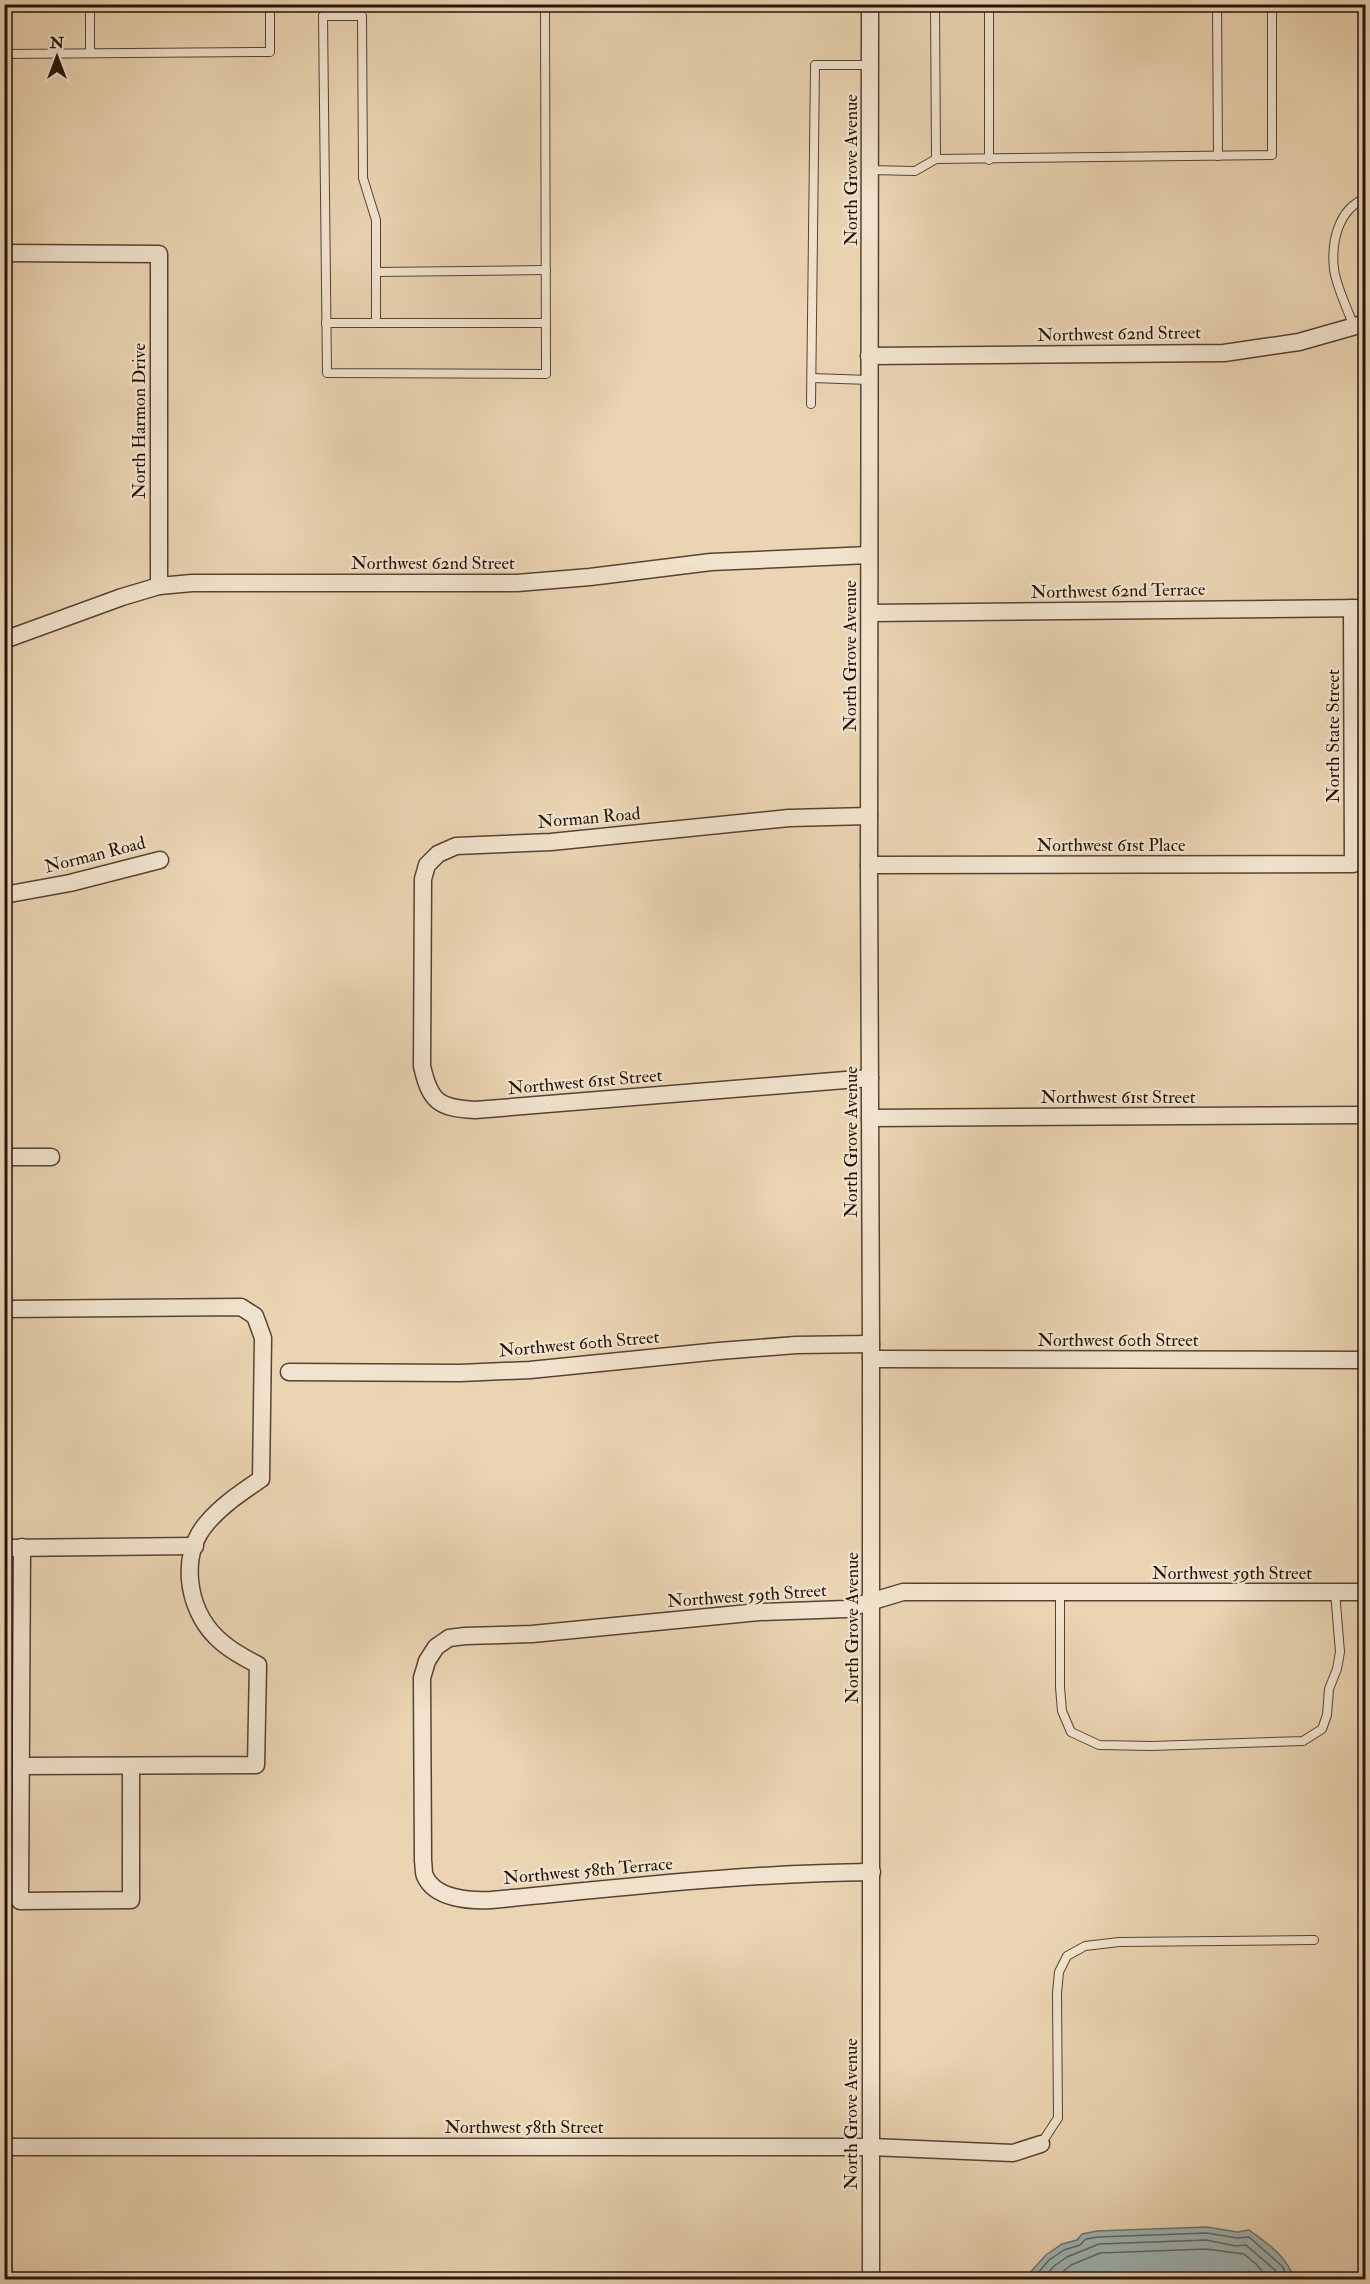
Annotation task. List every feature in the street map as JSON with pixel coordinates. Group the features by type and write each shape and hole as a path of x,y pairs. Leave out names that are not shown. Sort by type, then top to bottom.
{"street":[{"name":"North Grove Avenue","path":"870,4 871,2280"},
{"name":"North Harmon Drive","path":"4,253 159,254 159,586"},
{"name":"Northwest 62nd Street","path":"869,356 1224,352 1299,342 1360,325"},
{"name":"Northwest 62nd Street","path":"4,639 159,586 192,583 518,583 590,577 711,562 869,555"},
{"name":"Northwest 62nd Terrace","path":"870,613 1359,608"},
{"name":"North State Street","path":"1353,864 1359,608"},
{"name":"Norman Road","path":"422,973 423,879 427,866 438,854 456,846 551,842 789,818 869,816"},
{"name":"Norman Road","path":"4,895 70,883 160,860"},
{"name":"Northwest 61st Place","path":"869,865 1353,864"},
{"name":"Northwest 61st Street","path":"422,973 422,1066 426,1087 439,1103 455,1109 475,1110 870,1078"},
{"name":"Northwest 61st Street","path":"870,1118 1365,1115"},
{"path":"4,1157 51,1157"},
{"path":"4,1309 241,1307 255,1316 262,1338 261,1479 206,1524 195,1546 190,1575 191,1595 200,1616 215,1636 231,1650 258,1665 256,1765 21,1766"},
{"name":"Northwest 60th Street","path":"289,1372 460,1373 530,1370 719,1351 796,1346 871,1352 1365,1360"},
{"path":"4,1548 195,1546"},
{"path":"22,1547 20,1902 131,1900 131,1766"},
{"name":"Northwest 59th Street","path":"422,1767 422,1678 427,1661 436,1647 449,1638 532,1634 759,1612 846,1609 903,1592 1365,1592"},
{"name":"Northwest 58th Terrace","path":"422,1767 425,1876 432,1885 454,1897 490,1900 753,1876 872,1872"},
{"name":"Northwest 58th Street","path":"4,2147 871,2147 1013,2153 1041,2144"}],"lane":[{"path":"90,4 90,53"},
{"path":"4,54 270,51 270,4"},
{"path":"348,16 349,4"},
{"path":"376,323 376,220 363,178 362,16 323,16 327,373 546,374 545,4"},
{"path":"935,4 936,159"},
{"path":"989,4 989,160"},
{"path":"1217,4 1218,156"},
{"path":"870,170 915,171 936,159 1272,155 1272,4"},
{"path":"811,404 815,65 870,65"},
{"path":"1360,325 1334,271 1335,243 1338,226 1346,212 1365,198"},
{"path":"376,272 546,270"},
{"path":"326,323 546,322"},
{"path":"812,378 869,380"},
{"path":"1060,1592 1060,1687 1062,1711 1071,1732 1099,1745 1152,1746 1303,1741 1322,1729 1327,1716 1329,1689 1340,1652 1335,1592"},
{"path":"1041,2144 1058,2118 1057,1993 1059,1972 1067,1956 1085,1946 1119,1942 1314,1940"}],"water":[{"path":"1207,2227 1237,2232 1249,2230 1282,2257 1294,2279 1024,2279 1046,2255 1062,2244 1077,2240 1082,2234 1097,2231"}]}
